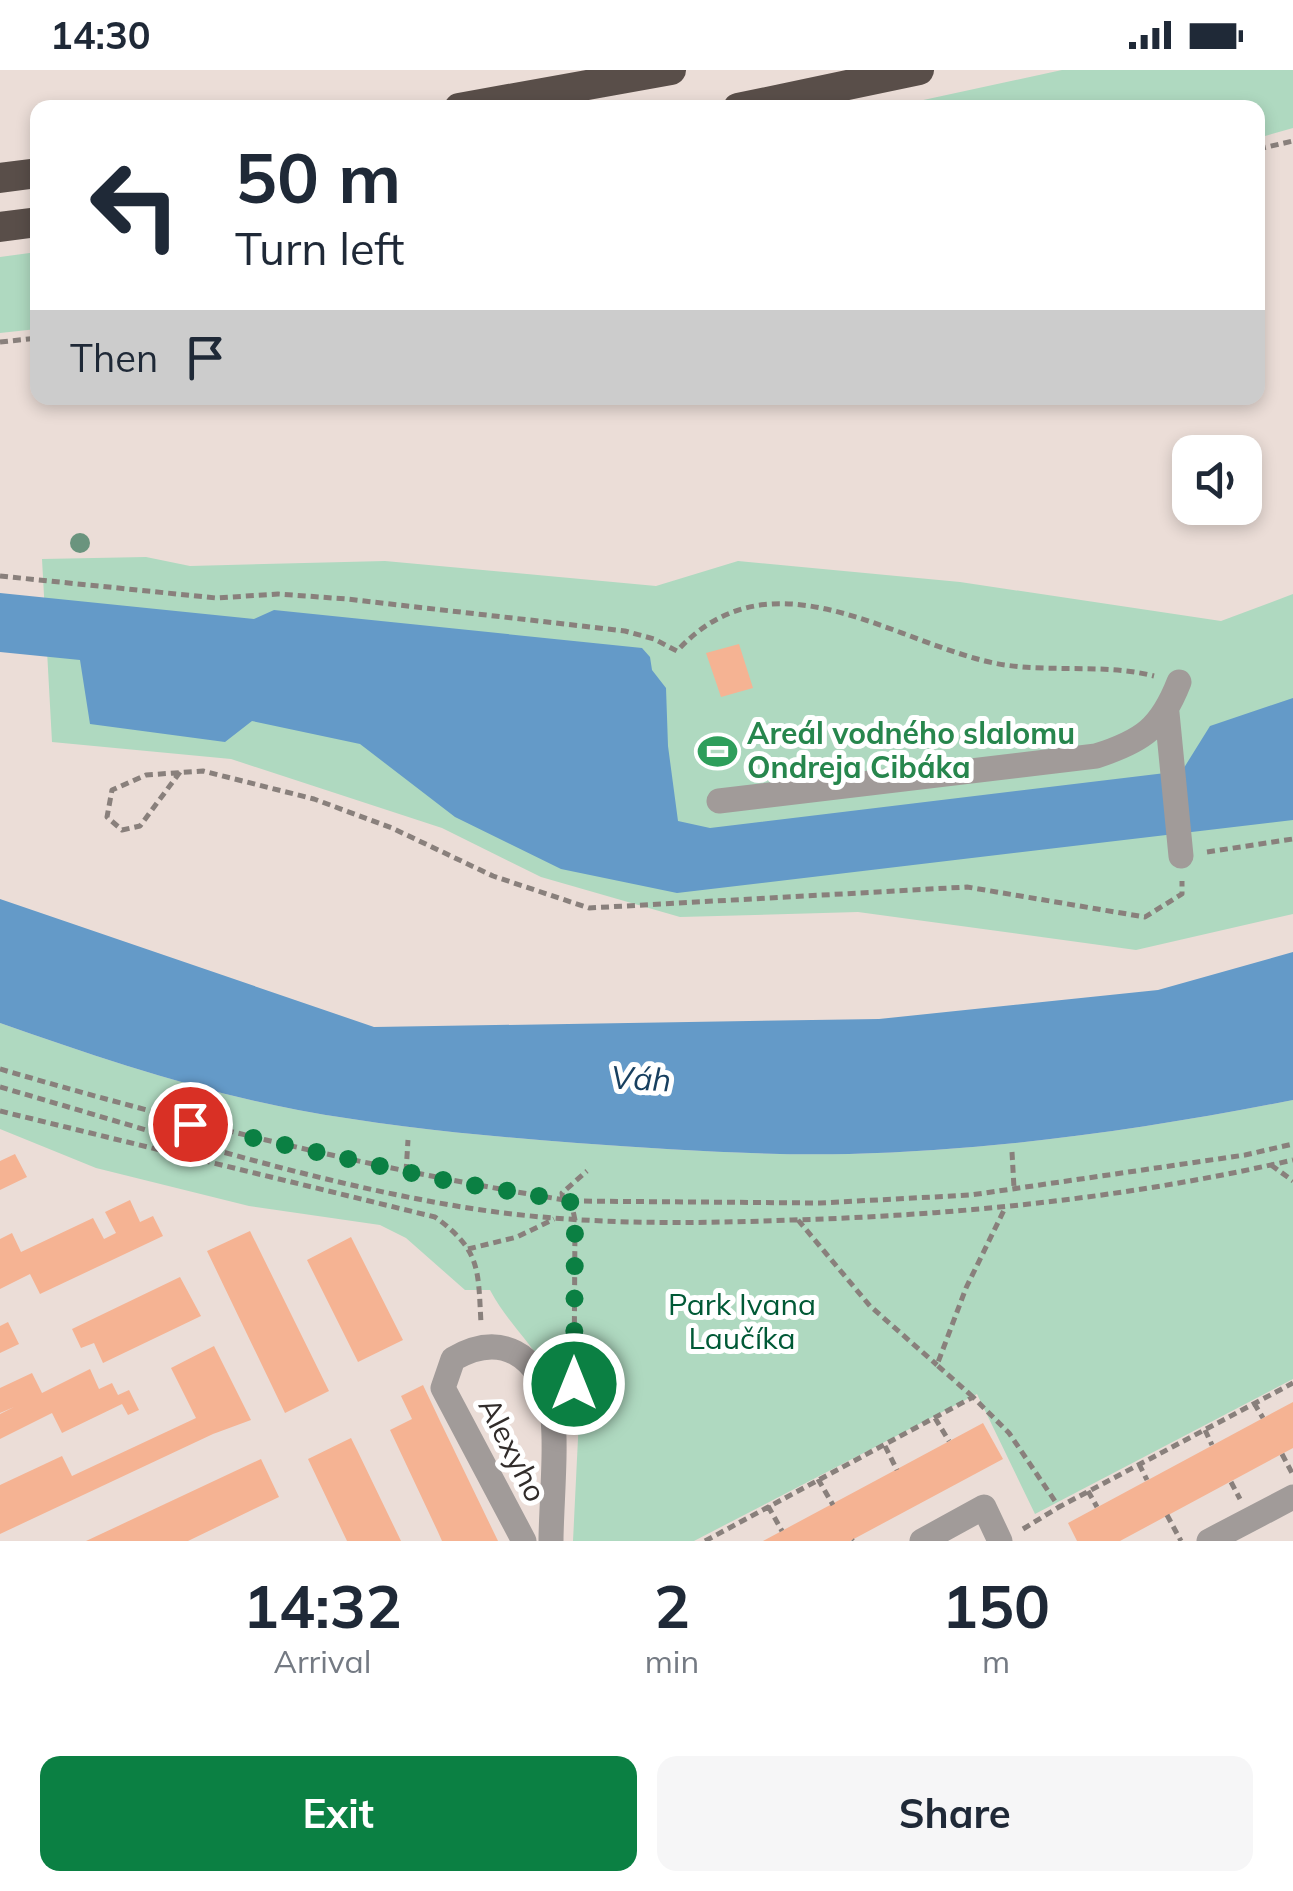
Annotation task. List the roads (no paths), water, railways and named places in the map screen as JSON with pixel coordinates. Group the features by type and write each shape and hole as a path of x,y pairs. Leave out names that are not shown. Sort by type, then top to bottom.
{"highway":[{"path":"503,100 671,70"},
{"path":"776,100 920,70"},
{"path":"0,178 30,174"},
{"path":"0,228 30,223"}],"street":[{"path":"1179,682 1167,713 1181,848"},
{"path":"719,801 1073,761 1128,746 1167,713"},
{"name":"Alexyho","path":"524,1541 443,1388 453,1359 475,1346 509,1348 530,1362 544,1388 552,1410 551,1541"},
{"path":"1209,1541 1292,1495"},
{"path":"922,1541 984,1507 1009,1537"}],"water":[{"path":"0,593 254,619 274,610 642,648 666,688 668,746 678,821 710,828 1182,771 1210,726 1293,698 1293,820 677,893 561,869 455,817 360,744 252,721 225,742 90,724 80,660 0,652"},
{"name":"Váh","path":"0,899 374,1027 879,1019 1158,990 1293,952 1293,1100 1073,1136 849,1154 747,1153 577,1143 333,1116 185,1083 0,1023"}],"place":[{"name":"Areál vodného slalomu Ondreja Cibáka","path":"717,751"}],"park label":[{"name":"Park Ivana Laučíka","path":"742,1322"}]}
